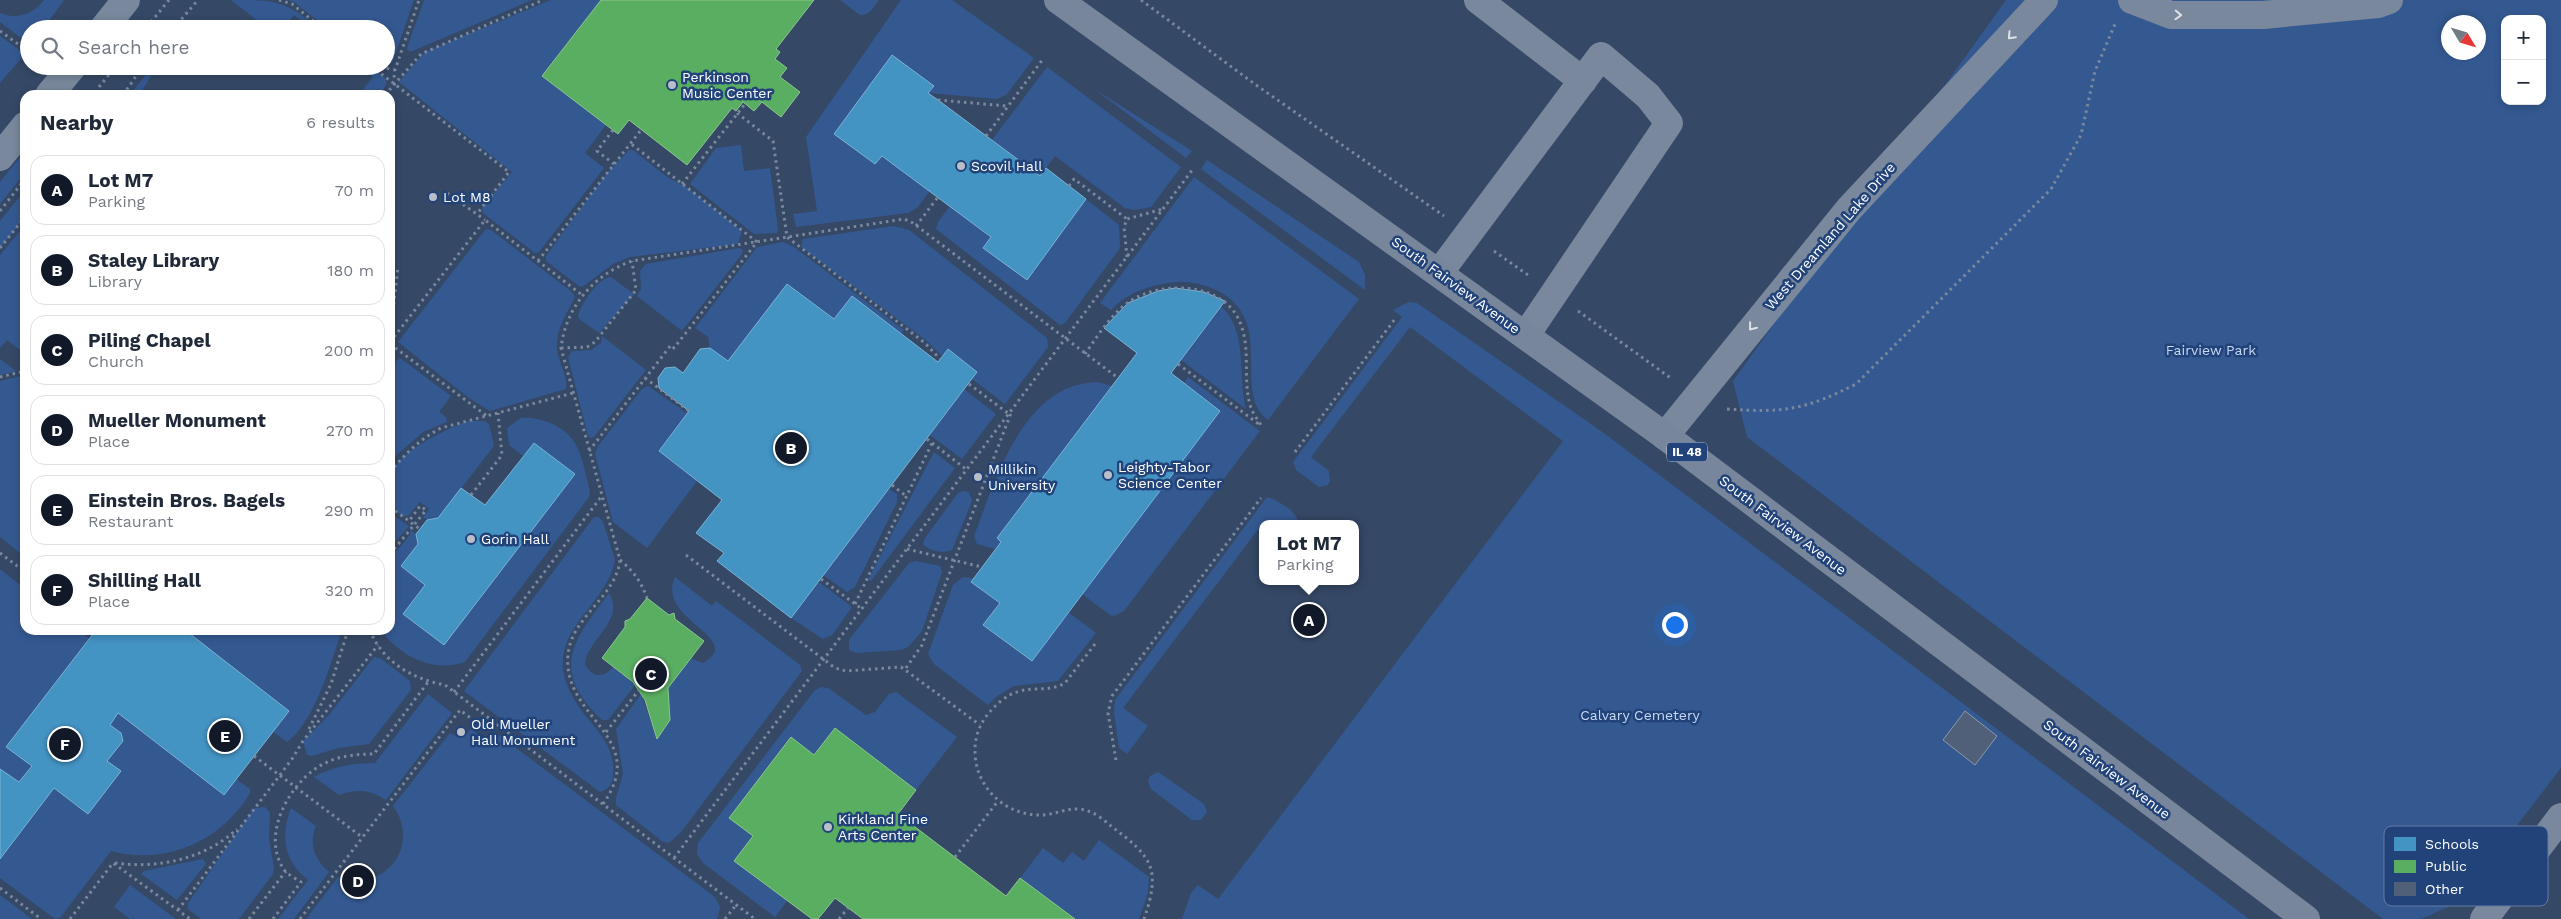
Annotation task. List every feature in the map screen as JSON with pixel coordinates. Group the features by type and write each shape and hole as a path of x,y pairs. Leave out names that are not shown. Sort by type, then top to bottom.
{"main road":[{"name":"South Fairview Avenue","path":"1058,0 1665,436 2306,919"}],"street":[{"path":"110,20 126,0"},
{"path":"1478,0 1583,81"},
{"name":"West Dreamland Lake Drive","path":"1665,436 1849,209 2044,0"},
{"path":"2132,0 2171,15 2254,15 2378,4 2389,0"},
{"path":"1439,273 1602,56 1648,96 1669,123 1526,335"},
{"path":"53,90 65,75"},
{"path":"0,157 20,132"},
{"path":"2548,833 2561,816"},
{"path":"2484,919 2494,906"}],"path":[{"path":"153,20 169,0"},
{"path":"181,20 198,0"},
{"path":"279,0 292,4 312,20"},
{"path":"395,70 419,0"},
{"path":"388,90 421,54 543,0"},
{"path":"1141,0 1256,85 1661,370"},
{"path":"1728,409 1773,412 1799,408 1824,401 1856,384 2051,189 2081,135 2095,70 2113,27"},
{"path":"0,31 20,45"},
{"path":"986,136 1043,59"},
{"path":"97,90 109,75"},
{"path":"126,90 137,75"},
{"path":"382,75 509,172 477,214"},
{"path":"393,84 394,75"},
{"path":"938,100 1008,106"},
{"path":"682,184 745,104"},
{"path":"738,113 773,141 787,237 925,343 940,359"},
{"path":"613,130 597,151 614,164"},
{"path":"538,261 641,130"},
{"path":"630,143 757,242"},
{"path":"674,858 1193,169"},
{"path":"1068,186 1074,179 1127,218"},
{"path":"0,211 20,185"},
{"path":"447,193 582,295"},
{"path":"916,226 938,197"},
{"path":"1127,218 1163,209"},
{"path":"1127,218 1124,227 1127,257"},
{"path":"647,598 642,584 633,571 620,560 561,348 563,332 571,313 582,295 597,280 615,267 632,261 901,219 916,226 1118,378"},
{"path":"395,337 485,220"},
{"path":"0,248 20,223"},
{"path":"589,451 671,345 674,348 757,242"},
{"path":"561,348 587,346 602,336 636,290 632,261"},
{"path":"395,293 398,267"},
{"path":"1085,354 1114,314 1141,296 1175,288 1191,288 1213,295 1234,310 1241,324 1245,339 1248,394 1251,409 1262,427 1178,364"},
{"path":"1295,452 1395,319"},
{"path":"395,347 487,416"},
{"path":"0,377 20,372"},
{"path":"645,378 689,411"},
{"path":"968,384 1009,414"},
{"path":"395,466 427,435 441,428 573,393"},
{"path":"906,668 922,645 1013,408"},
{"path":"471,495 502,455 498,414"},
{"path":"927,439 967,470"},
{"path":"855,604 932,443"},
{"path":"892,485 906,496"},
{"path":"454,692 601,497"},
{"path":"1116,760 1108,713 1112,696 1261,498"},
{"path":"395,548 426,510 420,506 408,521"},
{"path":"395,511 420,529"},
{"path":"907,549 982,567"},
{"path":"0,552 20,568"},
{"path":"686,555 841,670 897,666 906,668 980,726"},
{"path":"603,804 612,791 618,766 612,742 606,732 578,700 568,672 568,655 570,642 614,579 620,560"},
{"path":"821,579 862,609"},
{"path":"303,741 331,684 346,635"},
{"path":"373,635 378,645 402,669 428,682 445,685 755,919"},
{"path":"1095,644 1065,683 1059,687 1026,688 1014,692 991,709 980,726 974,746 978,771 987,790 998,800 1027,814 1040,815 1068,809 1092,813 1136,844 1151,868 1154,881 1144,919"},
{"path":"178,910 280,775 303,741 378,645"},
{"path":"274,919 301,882 286,871 278,854 277,826 279,817 296,788 307,775 328,762 357,754 374,754 428,682"},
{"path":"606,732 638,690"},
{"path":"300,919 460,710 488,731 495,723"},
{"path":"254,756 362,837"},
{"path":"955,857 998,800"},
{"path":"112,863 156,864 187,858 226,839 245,821"},
{"path":"112,863 190,919"},
{"path":"70,919 112,863"},
{"path":"249,919 286,871"},
{"path":"0,888 41,919"},
{"path":"725,919 736,905"},
{"path":"840,919 848,908"}],"green space":[{"path":"44,0 64,0 50,20 20,20 20,37 0,22 0,13 18,16 30,12"},
{"path":"231,0 259,0 279,4 288,7 308,20 300,20 294,15 290,20 257,20"},
{"path":"288,0 414,0 395,55 395,20 317,20 294,2"},
{"path":"424,0 532,0 410,52 407,49 408,45"},
{"path":"551,0 601,0 543,76 606,125 585,153 604,168 539,252 535,253 483,213 482,208 512,172 399,82 425,52"},
{"path":"840,0 879,0 869,12 860,15"},
{"path":"901,0 952,0 1034,58 1007,94 997,99 928,93 934,86 892,55 844,141 875,164 882,156 930,191 917,208 908,213 796,227 793,214 817,211 806,137"},
{"name":"Fairview Park","path":"2006,0 2561,0 2561,768 2516,826 2384,826 2384,906 2450,906 2421,919 2383,919 1747,437 1733,381"},
{"path":"0,36 20,50 20,60 0,83"},
{"path":"1047,67 1181,167 1151,207 1134,210 1125,208 1055,156 1040,176 992,140"},
{"path":"145,75 151,76 143,90 134,90"},
{"path":"371,75 381,75 386,79 386,85 383,90 363,90 373,77"},
{"path":"1093,88 1192,151 1186,158"},
{"path":"741,145 744,171 770,168 777,233 754,234 690,184 716,148"},
{"path":"629,150 633,150 667,177 688,188 742,231 738,244 630,257 613,264 582,287 579,286 546,261 546,256 607,173"},
{"path":"20,157 20,179 0,204 0,182"},
{"path":"1207,160 1359,262 1365,275 1365,290 1201,169"},
{"path":"1194,177 1359,299 1268,420 1258,408 1253,393 1250,339 1246,321 1237,305 1220,292 1198,284 1176,282 1140,290 1125,298 1111,310 1100,303"},
{"path":"20,196 20,223 0,248 0,221"},
{"path":"1086,199 1119,225 1120,248 1065,323 1060,325 936,229 938,222 950,206 991,237 984,248 1026,280"},
{"path":"894,226 909,230 1047,338 1048,347 1005,404 972,379 977,372 948,349 942,356 927,341 801,247 803,239"},
{"path":"486,229 491,230 572,292 575,297 562,322 557,343 558,355 566,380 566,389 490,411 469,398 398,342"},
{"path":"20,231 20,350 7,340 0,348 0,255"},
{"path":"783,242 794,247 904,330 901,334 852,296 834,319 788,284 728,361 710,348 708,337 695,328 757,247"},
{"path":"739,248 743,250 742,254 682,331 637,296 641,289 640,271 646,264"},
{"path":"611,277 634,294 599,333 579,319 578,315 583,304 596,286 606,278"},
{"name":"Calvary Cemetery","path":"1409,302 1417,303 1601,431 2249,919 1182,919 1191,893 1198,885 1218,899 1563,441 1410,327 1311,457 1329,471 1330,482 1319,487 1296,470 1293,462 1402,317 1393,310"},
{"path":"1221,306 1230,317 1239,341 1243,396 1246,409 1181,360"},
{"path":"602,336 646,370 594,437 591,438 588,436 568,357 572,351 591,350 601,343"},
{"path":"400,358 451,396 439,412 446,417 447,422 423,432 395,457 395,370 396,361"},
{"path":"0,359 16,371 0,375"},
{"path":"20,376 20,553 0,537 0,381"},
{"path":"1188,377 1260,431 1124,611 1114,616 1110,615 1082,594 1220,411 1184,383"},
{"path":"1097,382 1112,386 997,538 1001,542 995,549 977,544 974,536 992,488 1016,438 1031,417 1050,399 1071,387"},
{"path":"648,386 688,414 659,451 697,481 647,548 613,522 595,454 598,446 642,389"},
{"path":"964,389 996,414 962,459 930,435"},
{"path":"521,418 536,419 551,423 571,437 578,448 582,460 590,491 589,497 465,662 453,665 429,664 407,654 385,635 395,635 395,552 410,535 410,530 416,534 418,544 401,566 425,585 403,614 444,644 575,474 534,443 523,456 509,445 507,428"},
{"path":"467,421 485,421 489,424 494,446 438,518 427,520 423,517 429,509 420,502 409,515 404,517 395,511 395,468 410,451 446,430"},
{"path":"934,452 955,468 871,581 868,580"},
{"path":"889,489 897,494 897,502 855,587 847,592 823,575"},
{"path":"963,491 969,492 972,501 952,550 941,552 923,544 925,538 958,493"},
{"path":"1267,497 1291,511 1297,520 1259,520 1259,528 1123,708 1148,726 1127,754 1119,748 1114,713 1115,700"},
{"path":"395,516 409,526 395,542"},
{"path":"594,517 599,517 603,522 615,560 610,576 602,590 573,631 566,645 563,661 565,679 571,693 579,707 603,738 611,755 613,765 612,782 608,788 600,792 464,691"},
{"path":"916,561 940,566 942,572 922,631 908,647 901,650 857,653 849,650 849,640 909,563"},
{"path":"0,569 20,585 20,635 85,635 89,638 6,747 32,766 19,782 0,769"},
{"path":"675,577 712,606 716,601 800,665 802,671 682,831 669,843 663,842 616,805 616,798 623,774 616,729 641,694 657,738 670,720 668,688 690,658 703,663 714,654 714,645 708,636 677,605 672,592"},
{"path":"963,577 974,578 971,582 1000,603 983,625 1031,661 1068,612 1096,633 1058,681 1014,686 996,697 988,705 934,664 928,654 953,585"},
{"path":"819,582 852,607 832,635 823,639 791,618"},
{"path":"609,593 613,603 613,612 604,630 587,655 585,664 588,669 599,675 603,675 614,666 635,685 608,720 602,720 586,702 576,685 571,670 572,655 577,641 585,626"},
{"path":"191,635 340,635 314,706 297,733 287,742 273,732 289,711"},
{"path":"374,657 380,658 410,681 411,690 369,744 338,748 312,756 307,755 303,741 329,715"},
{"path":"821,687 828,688 866,715 875,712 889,694 896,692 957,737 916,790 835,728 814,755 791,738 753,836 734,861 787,901 775,917 703,863 697,854 698,843 815,690"},
{"path":"428,694 452,713 386,800 380,796 363,791 339,795 314,777 344,766 375,763"},
{"path":"118,713 223,795 236,779 250,789 250,793 238,810 224,824 190,846 152,855 131,855 111,851 60,918 55,919 0,878 0,859 54,788 88,814 120,771 107,761 123,741 121,733 110,725"},
{"path":"471,729 484,739 500,736 715,897 720,907 717,919 306,919 338,877 355,880 370,879 383,873 394,863 400,851 403,836 401,821 393,806 450,733 459,738 464,737"},
{"path":"1158,772 1204,804 1207,812 1201,820 1192,820 1151,789 1148,781 1150,776"},
{"path":"265,807 270,813 269,840 274,867 273,874 239,919 201,919 188,909 188,903 254,808"},
{"path":"291,808 316,826 313,839 314,851 320,862 329,872 294,919 278,919 308,880 294,865 286,847 286,828"},
{"path":"1099,840 1149,877 1148,893 1139,919 1075,919 1020,878 1043,848 1063,863 1072,852 1084,861"},
{"path":"203,859 206,864 177,900 141,874 144,871"},
{"path":"130,885 176,919 130,919 114,907"},
{"path":"0,895 32,919 0,919"}],"building: Schools":[{"name":"Scovil Hall","path":"892,55 934,86 928,93 1040,176 1046,168 1086,199 1027,280 983,248 991,237 882,156 875,164 834,134"},
{"path":"787,284 834,319 852,296 938,362 948,349 977,372 791,618 717,561 724,553 696,533 722,500 659,451 689,411 659,388 658,378 665,368 675,367 683,373 700,349 710,348 728,361"},
{"name":"Leighty-Tabor Science Center","path":"1175,288 1204,292 1225,301 1171,373 1220,411 1032,661 983,625 1000,603 971,582 1001,542 997,538 1137,353 1104,328 1128,303 1158,291"},
{"name":"Gorin Hall","path":"534,443 575,474 444,645 403,614 425,585 401,566 418,544 416,534 427,520 438,518 461,488 485,505"},
{"path":"92,635 191,635 289,711 224,795 118,713 110,725 121,733 123,741 107,761 121,771 88,814 54,788 0,859 0,769 19,782 32,766 6,747"}],"building: Public":[{"name":"Perkinson Music Center","path":"601,0 814,0 776,49 780,52 775,59 787,68 780,77 800,92 781,117 762,102 754,111 743,102 736,111 732,108 687,165 629,120 618,134 542,76"},
{"path":"647,598 669,615 674,613 675,619 704,641 668,688 670,720 657,739 645,700 633,682 602,658 625,627 625,621 630,619"},
{"name":"Kirkland Fine Arts Center","path":"835,728 916,790 898,814 1006,896 1020,878 1075,919 863,919 835,898 818,919 812,919 734,861 753,836 729,818 791,737 814,755"}],"building: Other":[{"path":"1965,711 1997,736 1975,765 1943,740"}],"place":[{"name":"Perkinson Music Center","path":"672,85"},
{"name":"Scovil Hall","path":"961,166"},
{"name":"Lot M8","path":"433,197"},
{"name":"Staley Library","path":"791,448"},
{"name":"Leighty-Tabor Science Center","path":"1108,475"},
{"name":"Millikin University","path":"978,477"},
{"name":"Gorin Hall","path":"471,539"},
{"name":"Lot M7","path":"1309,620"},
{"name":"Piling Chapel","path":"651,674"},
{"name":"Old Mueller Hall Monument","path":"461,732"},
{"name":"Einstein Bros. Bagels","path":"225,736"},
{"name":"Shilling Hall","path":"65,744"},
{"name":"Kirkland Fine Arts Center","path":"828,827"},
{"name":"Mueller Monument","path":"358,881"}]}
